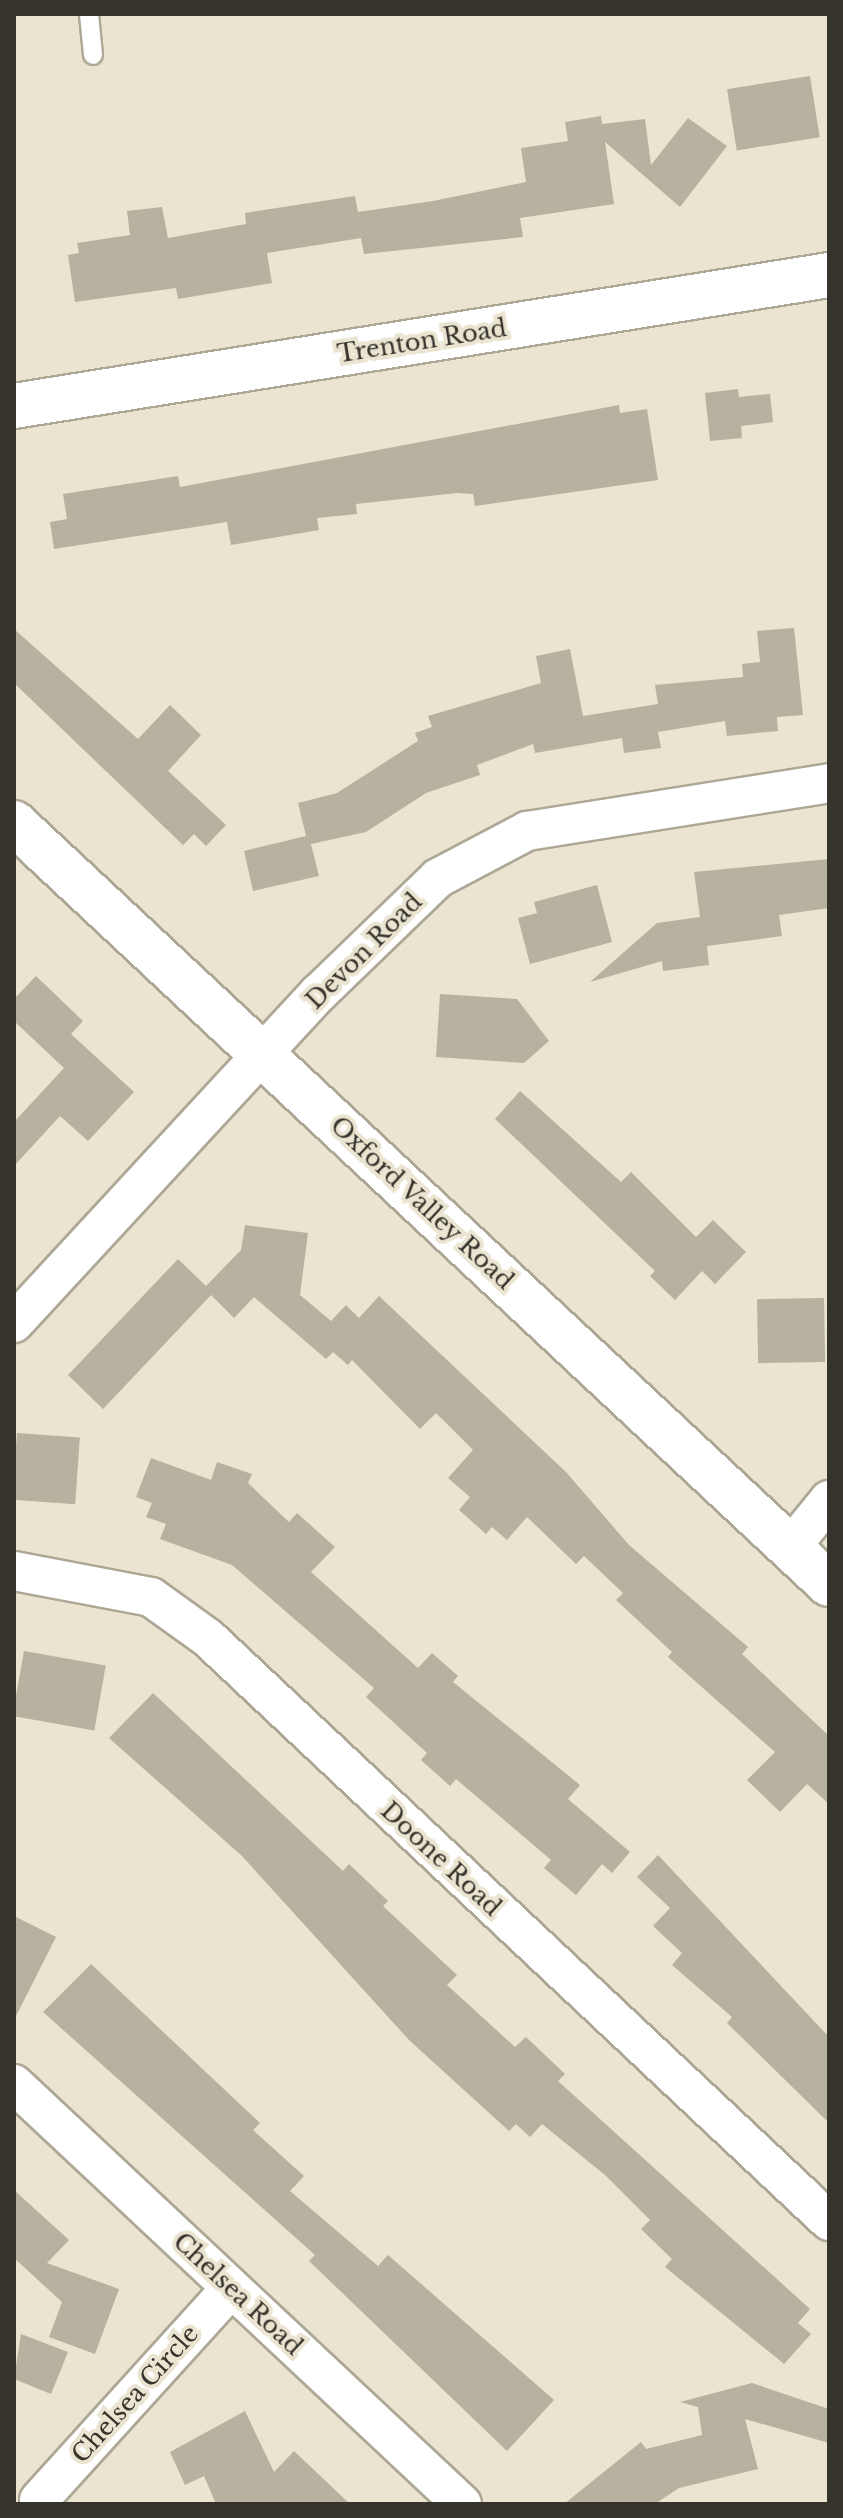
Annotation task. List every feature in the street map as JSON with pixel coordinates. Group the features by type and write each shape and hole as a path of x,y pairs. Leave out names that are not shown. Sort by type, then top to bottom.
{"main road":[{"name":"Trenton Road","path":"14,406 829,275"},
{"name":"Oxford Valley Road","path":"14,823 829,1584"}],"street":[{"name":"Devon Road","path":"14,1323 267,1057 391,919 480,853 569,821 829,783"},
{"path":"790,1548 829,1500"},
{"name":"Doone Road","path":"14,1571 151,1597 208,1638 829,2221"},
{"name":"Chelsea Road","path":"14,2084 462,2504"},
{"name":"Chelsea Circle","path":"39,2500 231,2288"}],"lane":[{"path":"89,14 93,55"}],"building":[{"path":"810,76 820,137 737,150 727,89"},
{"path":"601,116 602,124 645,119 651,165 688,118 727,146 680,207 605,142 614,204 520,218 523,237 364,254 361,238 267,253 272,283 178,299 176,288 75,302 68,255 79,253 77,243 130,235 127,211 162,207 168,238 246,224 245,213 355,196 358,212 433,201 526,182 521,148 568,141 565,122"},
{"path":"738,389 739,397 770,394 773,422 741,426 742,438 710,441 705,393"},
{"path":"619,405 620,413 647,409 658,480 475,506 473,494 457,493 356,504 357,514 317,518 319,530 231,545 227,522 54,549 50,522 67,519 63,494 178,476 180,487"},
{"path":"794,628 803,715 777,717 778,731 727,736 725,721 658,732 661,748 624,753 622,738 535,753 533,744 477,765 480,775 426,793 366,832 311,844 319,876 253,891 244,851 306,836 298,803 337,793 418,741 415,733 432,727 428,716 541,683 536,656 570,649 583,716 658,704 655,685 743,677 742,664 760,662 757,631"},
{"path":"14,629 138,739 170,705 201,735 168,771 226,825 206,846 194,834 183,845 14,683"},
{"path":"829,859 829,908 779,915 782,936 707,946 709,965 663,971 662,961 590,982 657,923 700,917 694,872"},
{"path":"597,885 612,942 530,964 518,918 537,913 534,902"},
{"path":"36,976 83,1021 71,1034 134,1092 88,1141 60,1116 14,1166 14,1122 64,1068 14,1021 14,999"},
{"path":"440,994 517,999 549,1041 524,1063 436,1057"},
{"path":"520,1091 621,1182 631,1172 696,1237 713,1220 746,1252 715,1284 702,1271 675,1300 650,1276 655,1271 495,1119"},
{"path":"245,1225 308,1233 300,1295 331,1321 346,1305 359,1318 379,1296 566,1472 629,1545 748,1647 742,1654 829,1736 829,1804 807,1784 780,1812 747,1780 775,1752 668,1657 672,1652 616,1600 623,1593 584,1556 576,1564 527,1517 507,1540 492,1527 486,1534 459,1510 470,1497 448,1478 473,1450 436,1413 420,1429 352,1360 348,1365 333,1352 326,1359 254,1297 234,1318 211,1295 103,1409 68,1375 178,1259 206,1286 241,1250"},
{"path":"824,1298 825,1362 758,1363 757,1299"},
{"path":"17,1433 80,1437 75,1504 14,1500"},
{"path":"151,1458 211,1480 217,1462 252,1474 248,1483 289,1522 297,1513 335,1547 311,1572 418,1668 432,1653 458,1676 453,1682 580,1785 568,1799 630,1852 612,1873 602,1864 576,1895 544,1868 551,1860 456,1779 450,1786 421,1760 427,1753 366,1697 374,1688 232,1565 160,1539 166,1524 146,1517 152,1503 136,1497"},
{"path":"24,1651 106,1665 94,1730 14,1716"},
{"path":"153,1693 343,1871 349,1864 388,1901 383,1906 457,1975 447,1985 515,2047 526,2037 565,2074 558,2081 810,2309 798,2323 811,2334 784,2364 665,2267 672,2259 641,2229 650,2220 605,2175 542,2124 530,2137 516,2124 509,2131 409,2040 242,1856 109,1738"},
{"path":"658,1855 829,2037 829,2123 727,2023 732,2017 672,1965 682,1953 653,1926 670,1908 637,1877"},
{"path":"14,1916 56,1937 14,2020"},
{"path":"91,1964 260,2123 253,2130 304,2176 290,2191 378,2266 388,2255 554,2400 507,2451 309,2261 315,2255 43,2012"},
{"path":"14,2190 69,2240 47,2263 119,2289 95,2354 49,2337 62,2302 14,2258"},
{"path":"21,2334 68,2352 51,2394 14,2379"},
{"path":"752,2383 829,2409 829,2443 745,2419 758,2469 679,2488 655,2504 564,2504 641,2442 646,2449 702,2435 698,2407 680,2402"},
{"path":"245,2411 274,2472 294,2451 350,2504 216,2504 204,2476 185,2485 170,2452"}]}
